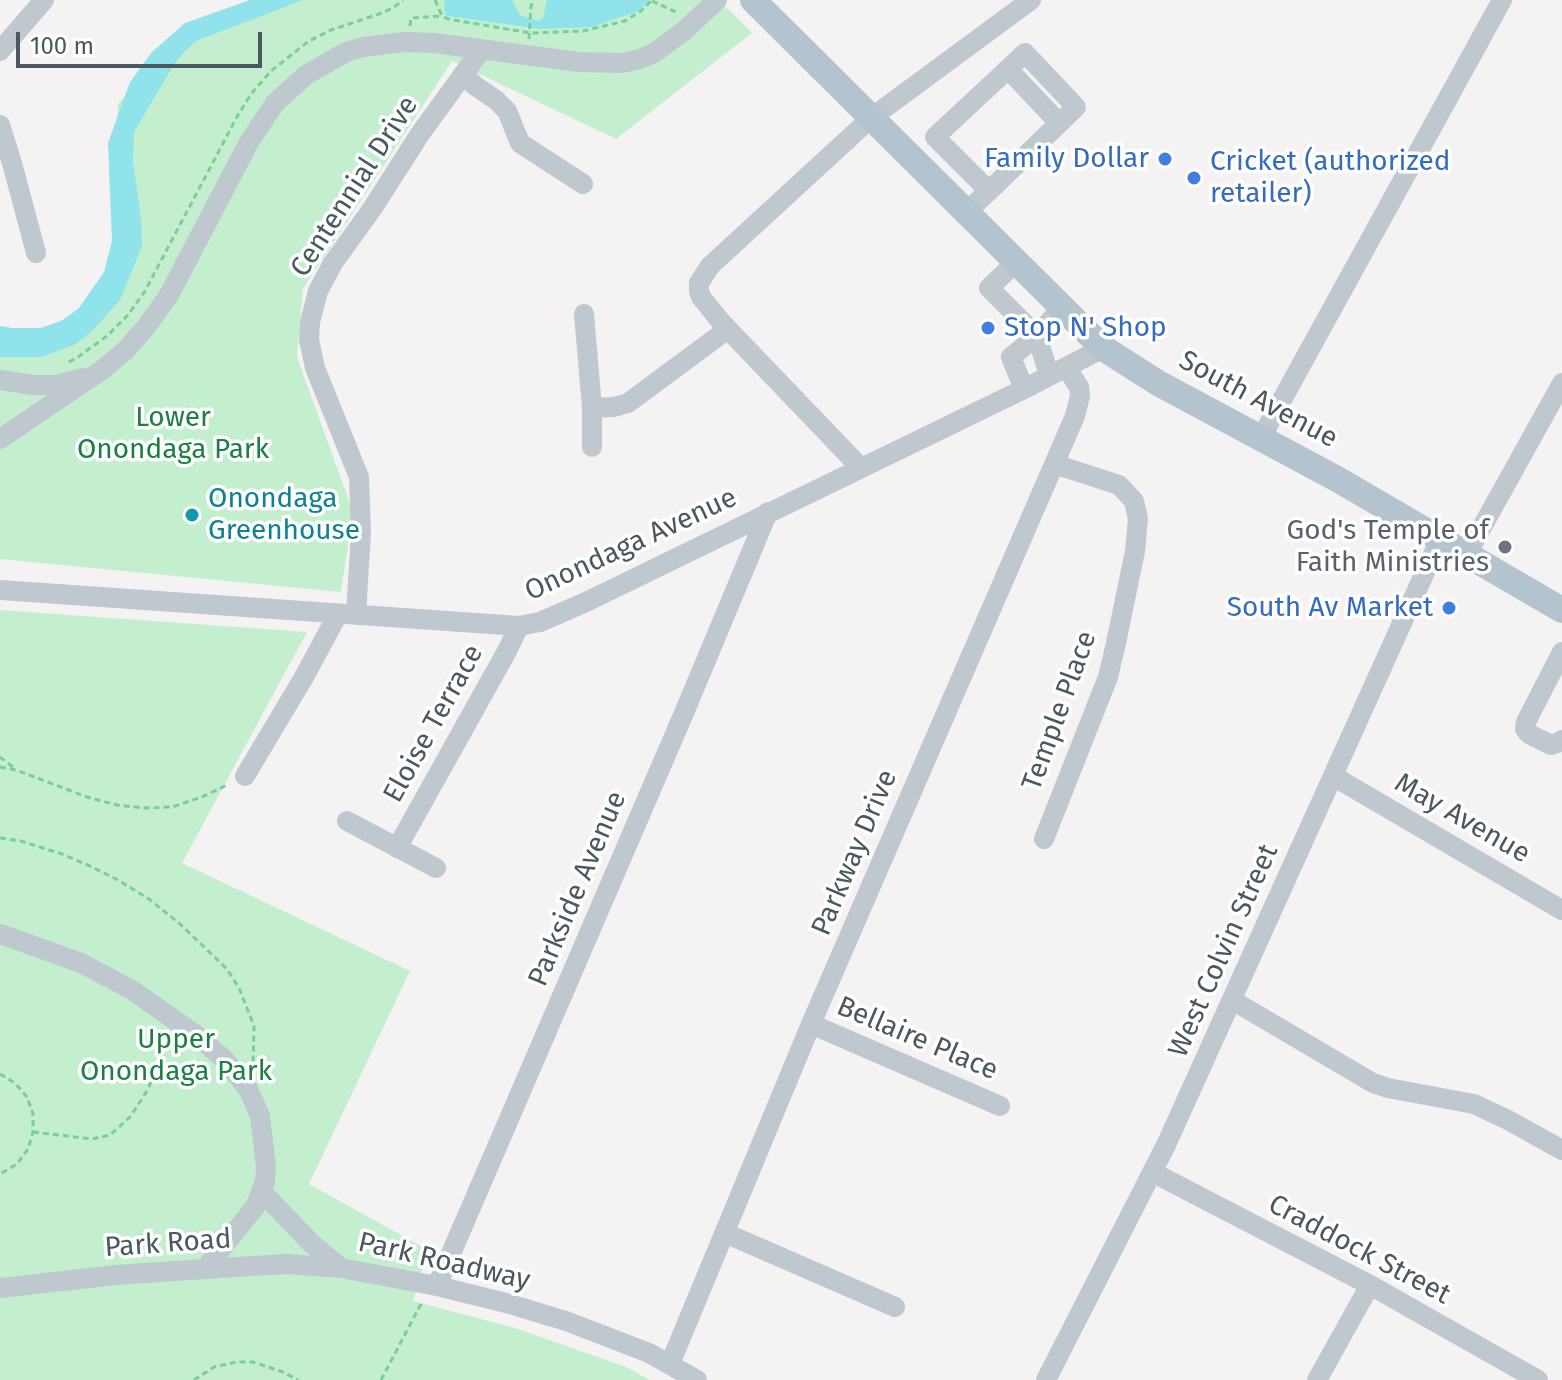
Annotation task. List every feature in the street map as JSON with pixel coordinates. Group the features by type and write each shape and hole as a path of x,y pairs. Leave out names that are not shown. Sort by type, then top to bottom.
{"main road":[{"name":"South Avenue","path":"753,0 1103,348 1158,383 1337,479 1562,610"}],"street":[{"path":"0,51 44,0"},
{"path":"0,439 102,370 126,350 146,327 169,295 249,142 275,103 306,75 346,52 408,42 579,62 622,63 654,53 684,31 717,0"},
{"path":"861,468 728,329 701,297 699,283 710,266 871,118 1031,0"},
{"path":"1261,438 1502,0"},
{"name":"Centennial Drive","path":"347,614 361,532 359,477 315,368 309,340 310,322 318,291 333,263 481,50"},
{"path":"966,212 989,191 1076,107 1025,53 935,137 989,191"},
{"path":"464,74 507,111 520,143 583,184"},
{"path":"0,125 36,253"},
{"path":"1016,262 989,288 1037,336"},
{"path":"1024,389 1011,357 1037,336 1062,307"},
{"path":"584,314 592,447"},
{"path":"592,408 628,403 728,329"},
{"name":"Parkway Drive","path":"670,1364 811,1024 1075,416 1079,387 1057,371 1037,336"},
{"name":"Onondaga Avenue","path":"0,590 519,626 540,622 1103,348"},
{"path":"0,380 57,385 102,370"},
{"path":"1467,554 1562,383"},
{"name":"Temple Place","path":"1044,839 1108,677 1135,551 1138,519 1134,501 1119,485 1054,464"},
{"name":"Parkside Avenue","path":"434,1285 678,727 768,512"},
{"name":"West Colvin Street","path":"1046,1380 1166,1145 1440,539"},
{"path":"245,776 304,677 347,614"},
{"name":"Eloise Terrace","path":"397,848 519,626"},
{"path":"1562,652 1525,729 1551,745 1562,740"},
{"name":"May Avenue","path":"1333,776 1562,910"},
{"path":"347,821 436,868"},
{"path":"0,934 81,963 132,990 225,1060 248,1089 260,1116 265,1181 255,1207 205,1269"},
{"path":"1232,1000 1373,1083 1474,1104 1562,1150"},
{"name":"Bellaire Place","path":"811,1024 1000,1106"},
{"name":"Craddock Street","path":"1152,1172 1370,1285 1538,1380"},
{"name":"Park Roadway","path":"262,1192 311,1243 341,1268 434,1285 566,1321 649,1353 697,1380"},
{"path":"725,1233 895,1307"},
{"name":"Park Road","path":"0,1288 116,1275 286,1264 341,1268"},
{"path":"1317,1380 1370,1285"}],"path":[{"path":"435,0 442,16"},
{"path":"528,0 531,6 530,33"},
{"path":"531,6 534,0"},
{"path":"411,23 411,18 442,16 530,33 583,31 625,21 652,0 673,10"},
{"path":"0,757 16,770"},
{"path":"0,767 117,805 161,809 202,797 245,776"},
{"path":"0,838 62,854 118,880 159,907 213,954 239,988 254,1026 254,1063 242,1082"},
{"path":"33,1132 92,1139 110,1135 119,1129 147,1091 178,1022"},
{"path":"0,1074 15,1083 27,1097 33,1114 33,1132 28,1149 17,1164 0,1174"},
{"path":"381,1380 434,1285"},
{"path":"194,1380 214,1367 236,1362 253,1362 298,1380"}],"green space":[{"name":"Lower Onondaga Park","path":"254,0 719,0 752,33 616,139 452,61 303,289 297,357 353,512 341,592 0,559 0,335 34,335 113,293 118,104 178,34"},
{"name":"Upper Onondaga Park","path":"0,610 307,632 182,863 410,971 309,1184 428,1250 413,1301 515,1328 626,1367 650,1380 0,1380"}],"water":[{"path":"250,0 303,0 196,41 173,66 134,132 133,163 142,246 120,300 76,344 42,357 0,357 0,326 41,328 63,320 79,308 104,272 112,241 108,143 130,82 152,52 185,23"},
{"path":"445,0 512,0 520,15 538,21 543,18 547,0 649,0 639,11 592,27 541,29 447,16"}],"place":[{"name":"Family Dollar","path":"1165,159"},
{"name":"Cricket (authorized retailer)","path":"1194,178"},
{"name":"Stop N' Shop","path":"988,328"},
{"name":"Onondaga Greenhouse","path":"192,515"},
{"name":"God's Temple of Faith Ministries","path":"1505,547"},
{"name":"South Av Market","path":"1449,608"}]}
